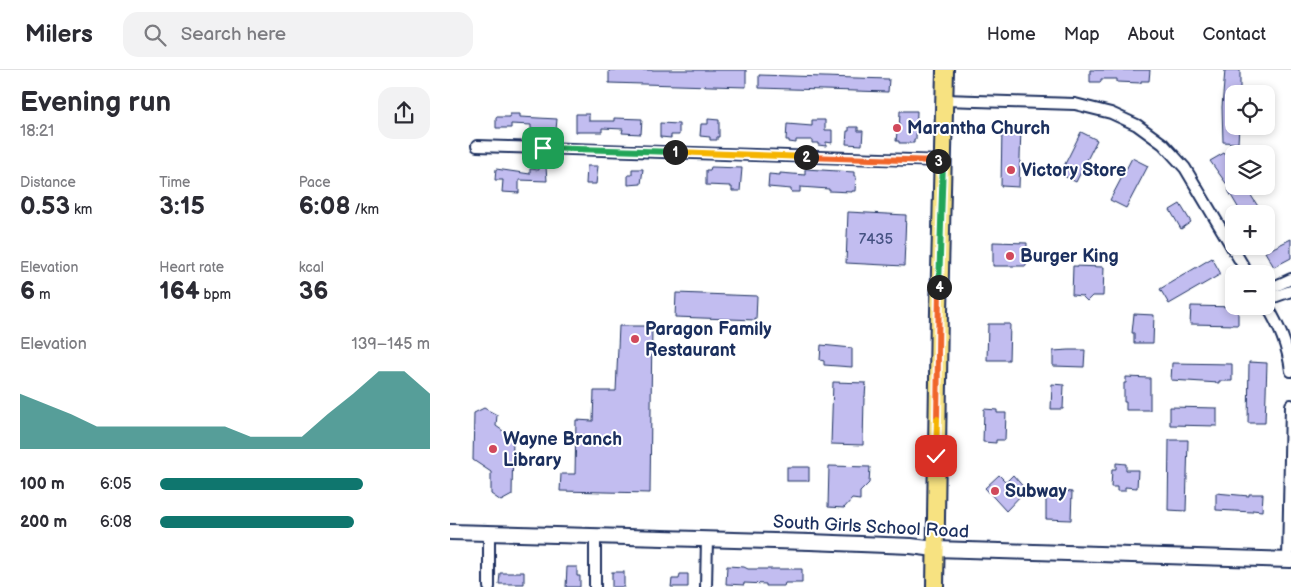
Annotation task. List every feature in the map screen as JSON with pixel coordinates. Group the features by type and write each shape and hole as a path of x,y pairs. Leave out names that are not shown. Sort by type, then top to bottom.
{"main road":[{"path":"935,587 945,70"},
{"name":"South Girls School Road","path":"450,532 910,546 935,550 1289,560"}],"street":[{"path":"944,100 1075,104 1111,113 1137,125 1163,144 1185,168 1243,265"},
{"path":"477,146 943,161"},
{"path":"1275,286 1291,279"},
{"path":"1275,297 1291,291"},
{"path":"1272,315 1283,336 1289,355 1291,371"},
{"path":"1289,560 1291,405"},
{"path":"489,533 489,587"},
{"path":"595,536 595,587"},
{"path":"706,587 707,539"}],"building":[{"path":"609,70 746,70 746,87 609,83"},
{"path":"1090,70 1150,70 1149,81 1141,81 1141,83 1117,82 1117,79 1101,79 1101,82 1090,82"},
{"path":"1225,70 1240,70 1240,85 1225,85 1225,135 1238,135 1238,143 1223,142 1222,107"},
{"path":"759,75 889,79 888,92 759,88"},
{"path":"900,111 917,111 916,139 914,139 914,143 899,143 899,141 896,141 897,132 899,132"},
{"path":"510,114 520,114 520,117 557,119 556,130 545,129 545,132 536,131 536,129 531,129 531,125 511,124 511,128 496,128 496,117 510,117"},
{"path":"576,114 589,114 589,121 614,121 614,118 642,119 641,134 622,133 623,129 602,128 602,132 576,132"},
{"path":"708,119 719,120 719,137 717,137 717,140 710,140 710,137 700,136 701,124 708,124"},
{"path":"812,120 825,120 825,130 832,130 832,143 826,142 826,146 812,143 812,140 796,140 796,143 786,140 787,124 812,126"},
{"path":"660,123 679,124 679,135 671,135 671,138 660,137"},
{"path":"849,127 858,127 858,131 863,131 862,145 846,144"},
{"name":"Victory Store","path":"1002,128 1021,128 1019,187 1001,186"},
{"path":"1081,132 1097,140 1076,182 1060,174"},
{"path":"1224,153 1225,154 1225,182 1210,161"},
{"path":"1132,158 1148,166 1126,208 1110,200"},
{"path":"587,166 598,166 596,184 586,184"},
{"path":"539,167 546,167 547,181 519,180 519,193 502,192 503,180 495,180 496,169 530,174 530,169 539,170"},
{"path":"711,167 742,168 740,191 732,191 730,186 706,185 706,170 710,170"},
{"path":"632,169 643,169 641,184 628,185 628,175 632,175"},
{"path":"805,169 854,172 854,176 856,176 855,191 829,191 829,189 800,187 800,192 791,192 791,189 768,187 769,174 805,175"},
{"path":"1231,195 1251,195 1257,205 1237,205"},
{"path":"1180,204 1191,222 1181,229 1170,210"},
{"path":"848,212 906,215 904,266 846,263"},
{"path":"1291,239 1291,258 1275,266 1267,255 1275,255 1275,247"},
{"path":"993,242 1027,243 1026,266 993,266"},
{"path":"1212,258 1221,274 1169,304 1160,289"},
{"path":"1073,266 1104,267 1103,296 1092,296 1087,301 1082,296 1072,295"},
{"path":"676,293 757,296 756,320 675,317"},
{"path":"1191,306 1225,307 1225,315 1238,315 1238,325 1190,324"},
{"path":"1134,314 1154,315 1153,343 1134,343 1134,333 1132,333"},
{"path":"988,324 1010,324 1009,360 987,360"},
{"path":"619,326 652,326 650,493 560,491 561,474 575,474 576,420 593,421 594,391 616,391"},
{"path":"821,345 852,348 852,367 824,365 824,361 820,360"},
{"path":"1085,350 1084,367 1053,366 1053,351"},
{"path":"1249,362 1267,363 1265,423 1248,423"},
{"path":"1172,363 1232,364 1232,381 1219,381 1219,383 1171,380"},
{"path":"1126,377 1150,378 1150,410 1126,410 1124,383 1126,383"},
{"path":"833,382 866,383 863,445 831,444"},
{"path":"1052,384 1064,385 1063,409 1051,409"},
{"path":"1170,407 1217,408 1217,426 1170,425"},
{"name":"Wayne Branch Library","path":"484,408 497,415 496,426 513,438 512,495 501,501 491,494 491,472 473,460 474,413"},
{"path":"984,409 997,410 997,413 1006,413 1005,440 996,440 996,443 983,442"},
{"path":"1169,440 1188,440 1186,511 1168,510"},
{"path":"1116,463 1126,464 1126,470 1138,470 1137,488 1125,487 1125,491 1117,491 1117,487 1111,487 1112,469 1116,469"},
{"path":"829,466 870,467 869,483 860,492 860,500 852,499 844,508 828,507"},
{"path":"787,467 809,467 809,481 787,481"},
{"path":"999,475 1006,482 1013,475 1026,490 1006,511 985,488"},
{"path":"1046,491 1072,492 1071,520 1046,519"},
{"path":"1216,493 1249,496 1249,494 1263,494 1262,511 1216,510"},
{"path":"727,566 748,569 802,569 802,583 785,583 784,586 744,583 744,585 726,584"},
{"path":"567,567 577,567 577,576 580,576 580,587 566,587"},
{"path":"524,572 524,584 499,584 500,573"},
{"path":"612,572 624,572 624,587 612,587"},
{"path":"680,574 688,574 688,587 671,587 672,579 679,579"}],"place":[{"name":"Marantha Church","path":"897,128"},
{"name":"Victory Store","path":"1011,170"},
{"name":"Burger King","path":"1010,256"},
{"name":"Paragon Family Restaurant","path":"635,339"},
{"name":"Wayne Branch Library","path":"493,449"},
{"name":"Subway","path":"995,491"}],"route":[{"path":"543,148 943,161 936,456"}]}
